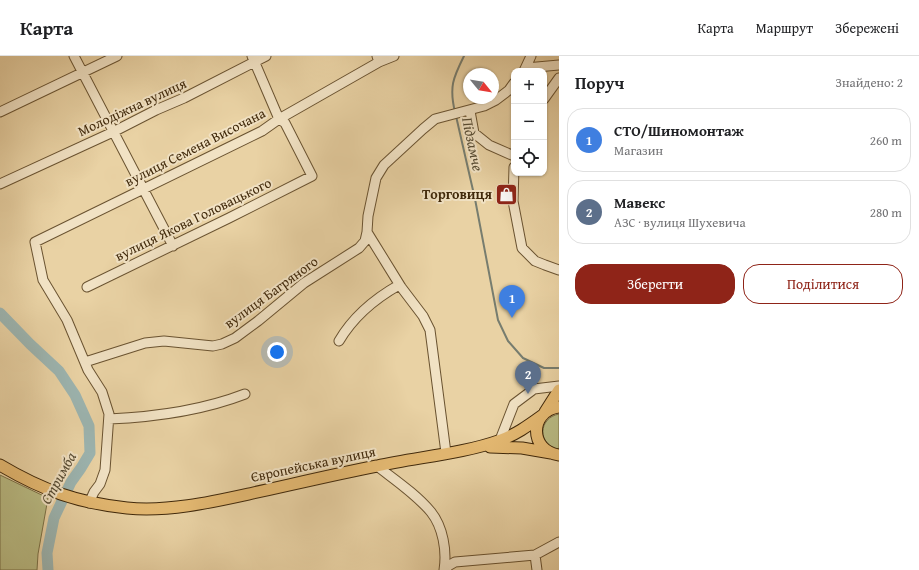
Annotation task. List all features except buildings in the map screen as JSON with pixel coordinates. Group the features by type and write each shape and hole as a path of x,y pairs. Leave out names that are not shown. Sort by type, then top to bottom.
{"main road":[{"path":"556,455 542,447 537,436 537,425 559,390"},
{"path":"472,448 500,440 516,433 529,426 552,408 559,407"},
{"path":"472,448 499,446 522,448 556,455"},
{"name":"Європейська вулиця","path":"0,464 24,479 54,492 89,503 128,508 160,508 186,506 235,497 377,466 472,448"}],"street":[{"path":"74,56 84,72 173,246"},
{"path":"0,112 117,56"},
{"name":"Молодіжна вулиця","path":"4,182 114,132 156,110 184,98 253,59 266,56"},
{"name":"вулиця Семена Височана","path":"85,362 80,354 76,338 68,320 43,280 35,242 262,131 279,119 378,59 394,56"},
{"path":"527,68 531,56"},
{"path":"253,59 279,119"},
{"path":"539,68 559,65"},
{"path":"547,93 559,78"},
{"path":"446,453 430,330 423,316 399,285 367,232 368,216 376,178 384,165 423,128 435,119 484,106 496,100 511,87"},
{"path":"470,110 474,134 489,146 511,155"},
{"name":"вулиця Якова Головацького","path":"87,287 173,246 312,176 285,123 279,119"},
{"path":"514,176 513,201 522,248 535,260 559,270"},
{"name":"вулиця Багряного","path":"85,362 145,343 164,341 213,346 222,344 234,338 258,321 304,283 359,248 365,241 367,232"},
{"path":"339,341 356,317 386,292 399,285"},
{"path":"85,362 90,375 104,398 109,414 103,479 94,492 89,503"},
{"path":"500,440 514,404 534,389 559,386"},
{"path":"109,419 162,415 198,408 245,394"},
{"path":"377,466 431,512 445,545 445,570"},
{"path":"445,570 448,566 455,562 536,555 559,542"},
{"path":"536,555 537,570"}],"green space":[{"path":"559,414 559,449 552,447 547,442 543,432 547,421 552,416"},
{"path":"0,475 48,498 38,554 37,570 0,570"}],"waterway":[{"name":"Підзамче","path":"455,112 452,89 457,71 464,56"},
{"name":"Підзамче","path":"456,116 475,199 498,320 508,341 523,358 544,368 559,368"},
{"name":"Стримба","path":"0,313 59,371 75,395 89,426 90,453 71,482 54,518 47,553 48,570"}],"place":[{"name":"Торговиця","path":"507,194"},
{"name":"СТО/Шиномонтаж","path":"512,318"},
{"name":"Мавекс","path":"528,394"}]}
